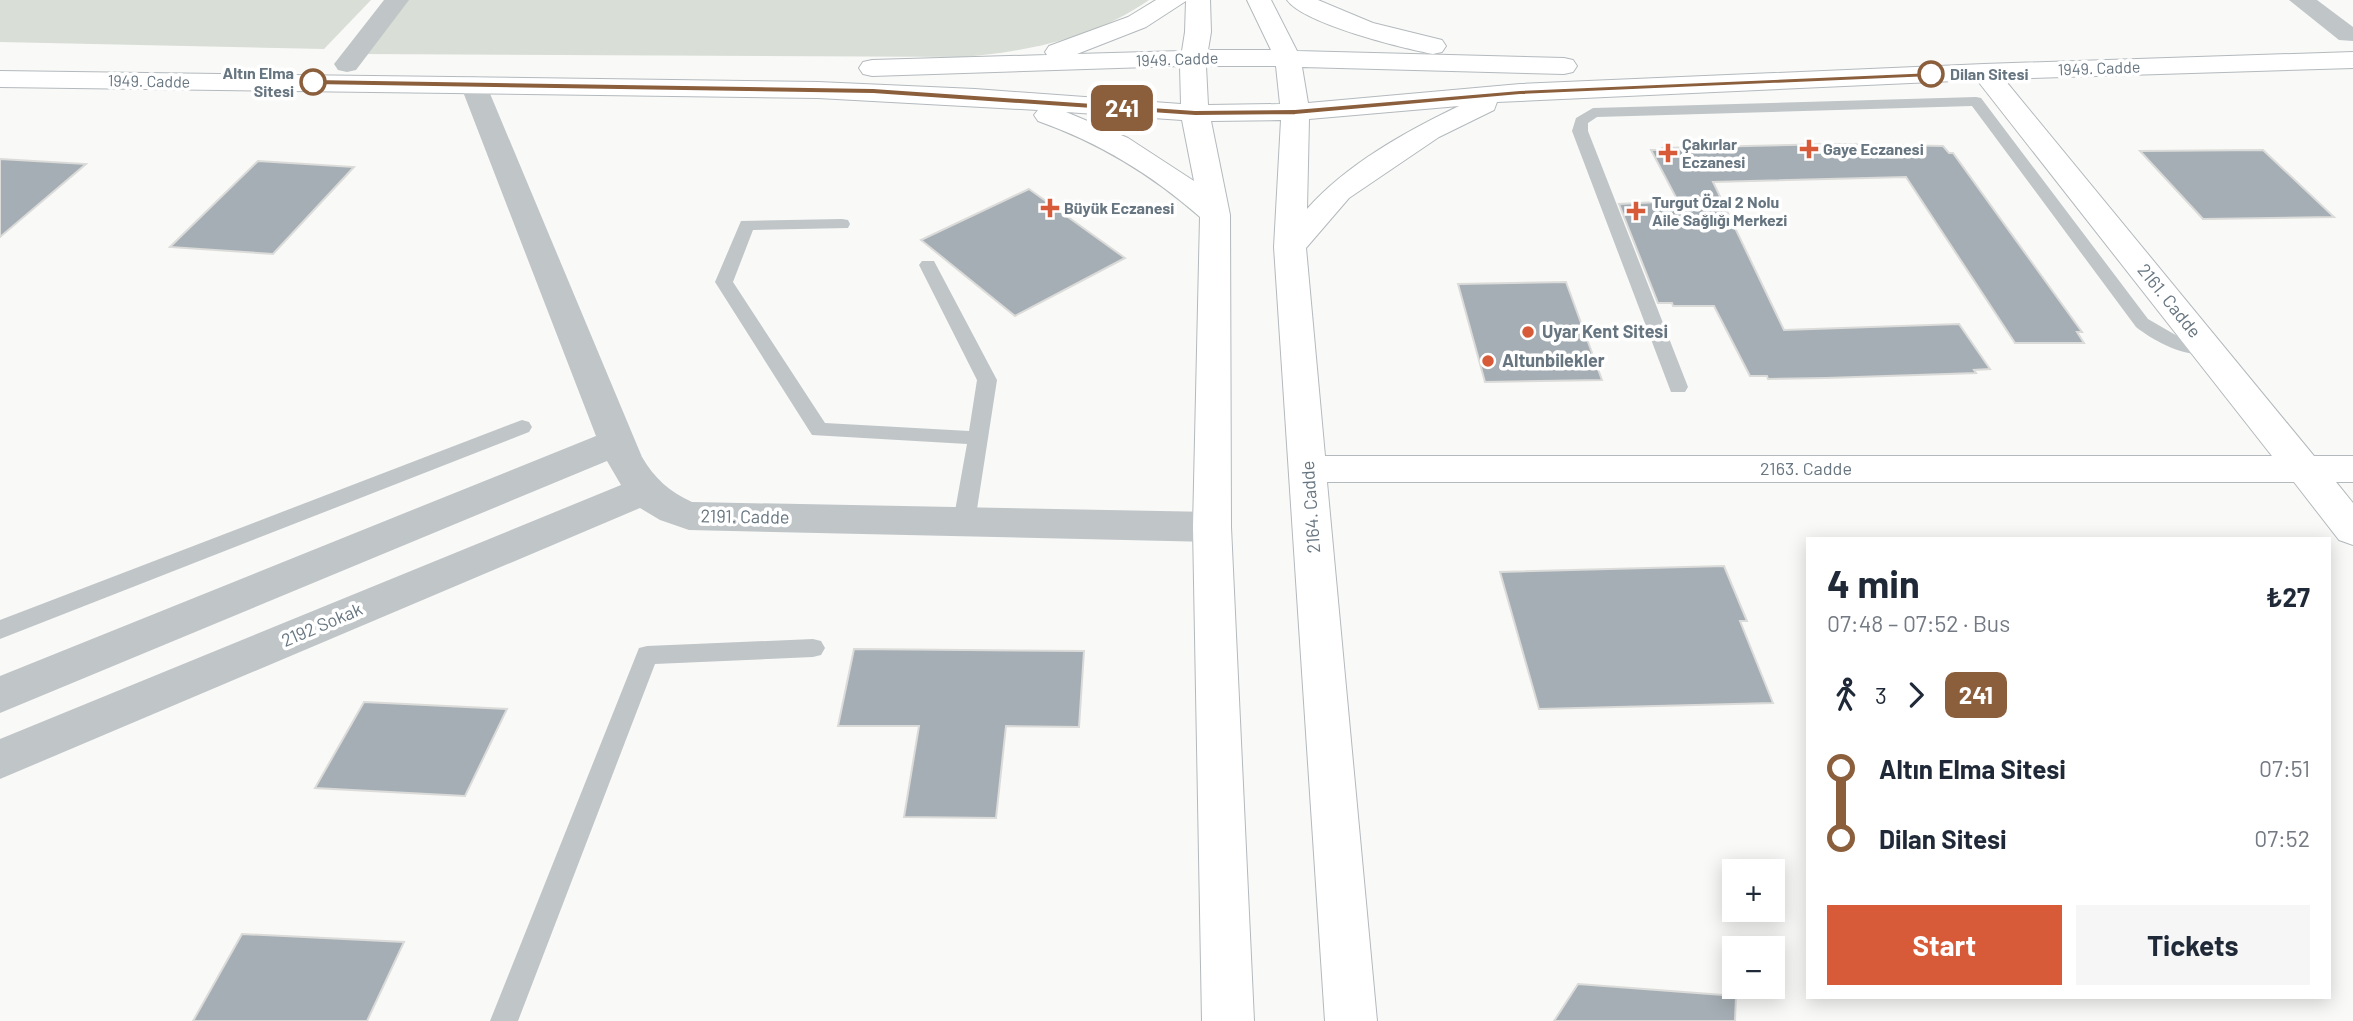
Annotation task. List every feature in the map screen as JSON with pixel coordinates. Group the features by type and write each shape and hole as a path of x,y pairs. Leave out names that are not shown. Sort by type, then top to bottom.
{"street":[{"path":"347,64 397,0"},
{"path":"1017,65 1138,22 1174,0"},
{"path":"1198,0 1198,32 1193,59 1195,113 1215,215 1212,527 1228,1021"},
{"name":"2164. Cadde","path":"1259,0 1287,58 1295,112 1290,247 1351,1021"},
{"path":"1298,0 1356,27 1405,42 1542,67"},
{"path":"2301,0 2351,44"},
{"name":"1949. Cadde","path":"1922,50 2351,44"},
{"name":"1949. Cadde","path":"0,79 832,90 1195,113 1295,112 1520,92 1973,82 2351,44"},
{"name":"1949. Cadde","path":"0,61 825,69 1287,58 1542,67 1664,61"},
{"name":"2161. Cadde","path":"1973,82 2207,349 2353,530"},
{"name":"2191. Cadde","path":"473,84 617,442 630,470 644,491 663,506 689,516 1212,527"},
{"path":"1290,247 1338,192 1379,164 1448,121 1487,103 1520,92"},
{"path":"975,97 1044,114 1119,142 1178,181 1215,215"},
{"path":"0,695 617,442"},
{"name":"2163. Cadde","path":"1308,468 2353,469"},
{"name":"2192 Sokak","path":"0,759 644,491"}],"lane":[{"path":"1678,387 1580,131 1581,121 1593,113 1973,82"},
{"path":"1579,90 1593,113"},
{"path":"842,224 747,225 724,282 819,430 977,438"},
{"path":"928,265 987,380 964,522"},
{"path":"0,630 523,427"},
{"path":"503,1021 647,655 813,648"}],"shaded area":[{"path":"0,0 371,0 324,49 0,42"},
{"path":"404,0 1149,0 1084,33 1013,51 965,57 359,54"}],"building":[{"path":"1834,144 1943,146 1949,153 1953,153 2082,332 2077,332 2084,343 2015,343 1906,177 1713,182 1784,330 1959,324 1990,369 1974,370 1976,373 1826,378 1768,379 1767,376 1750,376 1714,306 1673,306 1672,303 1658,303 1619,204 1678,201 1651,150"},
{"path":"2263,150 2334,217 2203,219 2140,151"},
{"path":"0,159 86,164 0,237"},
{"path":"258,161 354,167 273,254 170,247"},
{"path":"1029,189 1125,258 1015,316 921,240"},
{"name":"Uyar Kent Sitesi","path":"1566,282 1602,380 1485,382 1458,284"},
{"path":"1724,566 1747,621 1740,621 1773,703 1539,709 1500,572"},
{"path":"854,649 1084,651 1079,727 1006,726 996,818 904,817 919,726 838,726"},
{"path":"364,702 507,709 465,796 315,788"},
{"path":"242,934 404,942 367,1021 193,1021"},
{"path":"1578,984 1722,995 1722,999 1736,999 1735,1021 1554,1021"}],"bus line":[{"name":"241","path":"313,82 873,91 1195,113 1295,112 1520,92 1931,74"}],"place":[{"name":"Dilan Sitesi","path":"1931,74"},
{"name":"Altın Elma Sitesi","path":"313,82"},
{"name":"Gaye Eczanesi","path":"1809,149"},
{"name":"Çakırlar Eczanesi","path":"1668,153"},
{"name":"Büyük Eczanesi","path":"1050,208"},
{"name":"Turgut Özal 2 Nolu Aile Sağlığı Merkezi","path":"1636,211"},
{"name":"Uyar Kent Sitesi","path":"1528,332"},
{"name":"Altunbilekler","path":"1488,361"}]}
